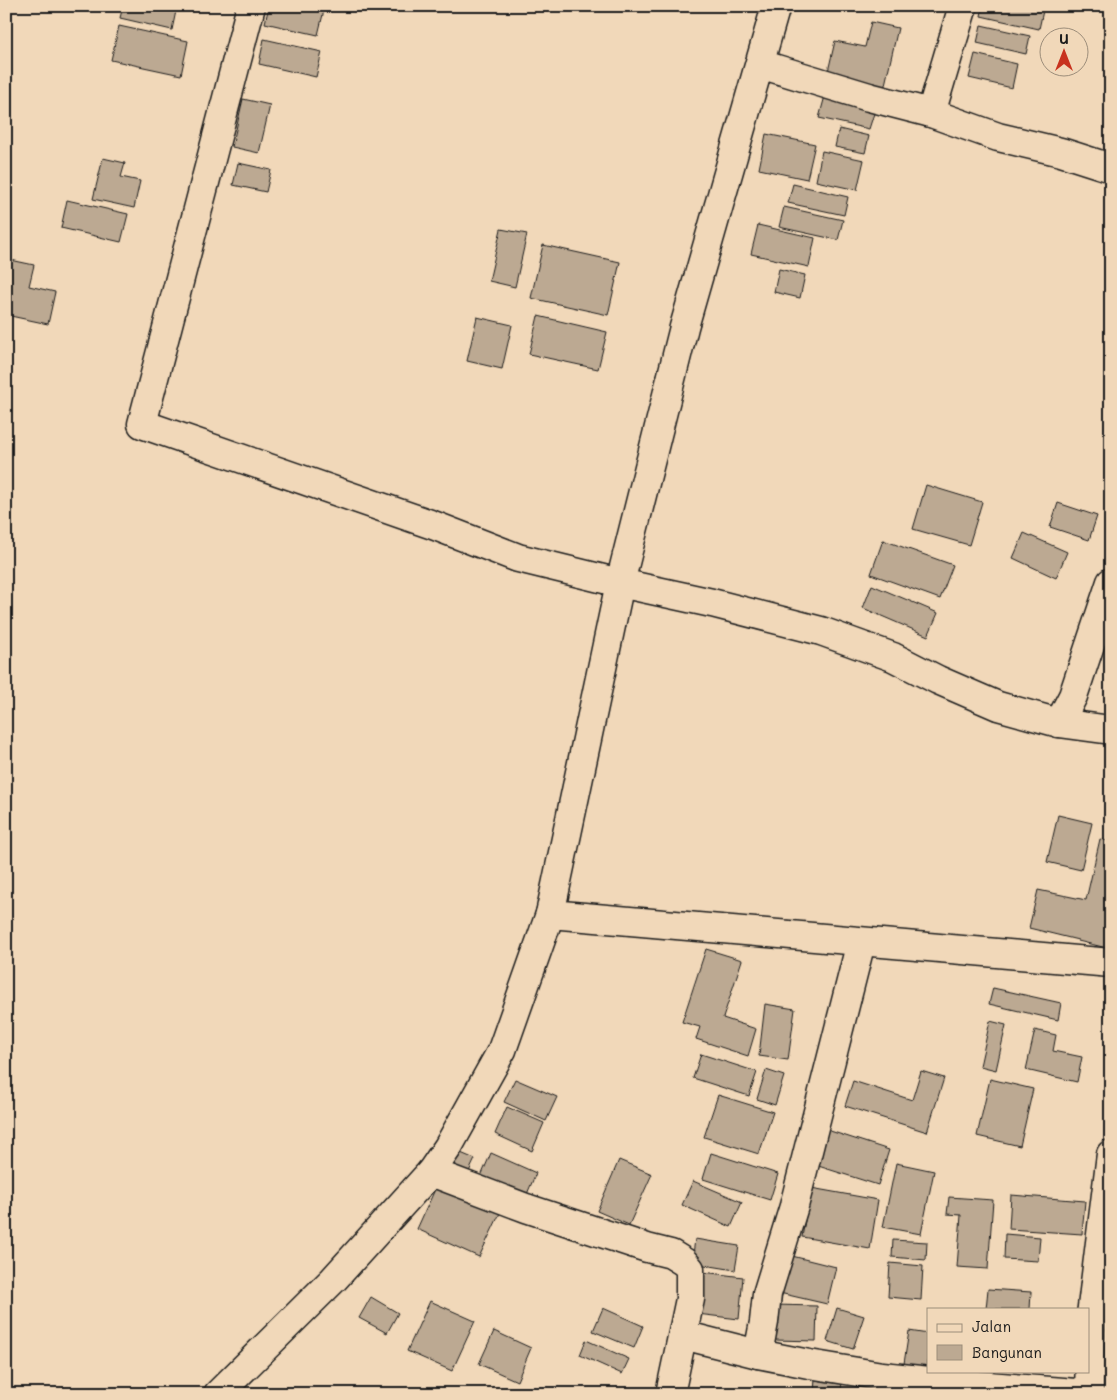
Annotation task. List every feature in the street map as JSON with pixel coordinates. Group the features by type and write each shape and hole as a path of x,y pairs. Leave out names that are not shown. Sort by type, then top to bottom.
{"street":[{"path":"250,6 142,424 433,524 518,558 712,603 820,631 893,657 938,680 998,706 1059,723 1111,730"},
{"path":"218,1394 334,1280 431,1172 448,1147 502,1050 550,914 620,583 684,327 776,6"},
{"path":"931,113 963,6"},
{"path":"760,64 869,97 931,113 998,137 1062,152 1111,168"},
{"path":"1059,723 1073,696 1111,582"},
{"path":"550,914 1111,963"},
{"path":"758,1354 767,1294 794,1206 861,942"},
{"path":"1090,1354 1091,1315 1111,1154"},
{"path":"431,1172 526,1208 678,1257 690,1269 690,1299 670,1394"},
{"path":"683,1335 758,1354 882,1376 939,1382 1089,1394 1090,1372"}],"building":[{"path":"123,6 177,6 172,30 120,18"},
{"path":"269,6 325,6 318,35 265,23"},
{"path":"983,6 1044,6 1039,29 981,16"},
{"path":"871,22 898,28 884,89 827,76 835,41 865,47"},
{"path":"981,25 1030,36 1026,54 977,43"},
{"path":"119,26 188,41 181,75 111,60"},
{"path":"264,39 322,52 316,77 259,64"},
{"path":"975,54 1017,64 1012,88 969,78"},
{"path":"825,96 876,107 869,129 819,118"},
{"path":"243,99 270,105 259,153 232,147"},
{"path":"839,129 869,136 865,153 835,147"},
{"path":"766,134 815,144 807,179 759,169"},
{"path":"822,151 864,160 857,190 816,181"},
{"path":"103,158 125,163 121,177 140,181 134,208 93,199"},
{"path":"238,163 271,170 266,192 233,185"},
{"path":"793,184 848,197 844,215 788,203"},
{"path":"67,200 128,214 121,242 61,228"},
{"path":"784,207 843,220 838,240 779,227"},
{"path":"758,225 815,238 809,267 751,254"},
{"path":"501,229 527,234 515,287 489,281"},
{"path":"543,245 620,262 608,315 531,298"},
{"path":"6,259 34,265 29,286 55,292 48,324 6,315"},
{"path":"779,269 805,275 800,298 774,292"},
{"path":"538,316 607,332 598,369 529,354"},
{"path":"477,317 512,325 502,369 467,361"},
{"path":"926,485 982,502 969,545 913,529"},
{"path":"1058,503 1097,516 1089,540 1050,527"},
{"path":"1024,533 1067,552 1056,578 1013,558"},
{"path":"883,540 953,565 940,599 871,574"},
{"path":"872,585 938,613 928,636 863,608"},
{"path":"1058,815 1092,823 1081,870 1047,862"},
{"path":"1100,839 1111,842 1111,949 1029,928 1038,890 1086,900"},
{"path":"706,949 742,960 723,1018 756,1029 748,1056 696,1039 700,1027 682,1022"},
{"path":"993,988 1061,1003 1058,1020 989,1004"},
{"path":"765,1004 795,1009 788,1060 759,1056"},
{"path":"990,1021 1006,1025 996,1070 980,1066"},
{"path":"1035,1030 1056,1035 1053,1051 1082,1057 1077,1082 1026,1070"},
{"path":"701,1054 757,1072 749,1096 693,1078"},
{"path":"766,1070 784,1076 775,1105 757,1099"},
{"path":"921,1071 944,1078 927,1132 845,1106 853,1081 912,1100"},
{"path":"515,1079 557,1097 546,1121 504,1102"},
{"path":"990,1079 1033,1089 1020,1146 977,1136"},
{"path":"718,1095 773,1112 759,1154 704,1137"},
{"path":"507,1107 544,1123 532,1151 495,1134"},
{"path":"824,1129 889,1150 878,1185 812,1164"},
{"path":"456,1151 475,1159 466,1178 448,1170"},
{"path":"491,1153 536,1173 524,1201 479,1181"},
{"path":"711,1153 778,1174 770,1200 703,1179"},
{"path":"619,1160 652,1174 629,1225 597,1211"},
{"path":"896,1163 934,1171 921,1234 883,1227"},
{"path":"693,1181 742,1202 731,1227 682,1205"},
{"path":"437,1185 500,1213 479,1257 417,1229"},
{"path":"811,1188 878,1200 870,1249 802,1237"},
{"path":"1011,1195 1085,1201 1082,1234 1009,1229"},
{"path":"949,1197 993,1200 988,1269 957,1267 961,1215 947,1214"},
{"path":"1005,1234 1040,1237 1038,1261 1004,1259"},
{"path":"695,1239 739,1246 735,1270 692,1263"},
{"path":"893,1240 927,1242 926,1260 892,1257"},
{"path":"784,1254 836,1267 827,1304 775,1292"},
{"path":"890,1263 923,1266 921,1300 888,1297"},
{"path":"703,1272 743,1277 739,1319 697,1314"},
{"path":"988,1289 1031,1292 1030,1308 986,1308"},
{"path":"1101,1290 1111,1290 1111,1330 1101,1330"},
{"path":"371,1297 398,1313 387,1333 359,1318"},
{"path":"430,1301 475,1321 452,1371 407,1351"},
{"path":"774,1305 817,1306 816,1341 774,1340"},
{"path":"603,1308 643,1326 634,1348 593,1331"},
{"path":"837,1308 864,1316 853,1349 827,1341"},
{"path":"494,1331 531,1348 517,1381 479,1364"},
{"path":"909,1331 927,1334 927,1371 903,1370"},
{"path":"586,1340 629,1359 622,1374 580,1355"},
{"path":"815,1378 842,1380 841,1394 814,1394"}]}
